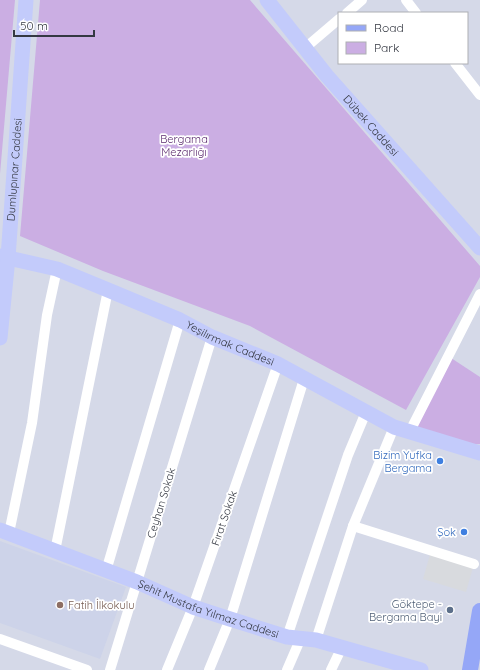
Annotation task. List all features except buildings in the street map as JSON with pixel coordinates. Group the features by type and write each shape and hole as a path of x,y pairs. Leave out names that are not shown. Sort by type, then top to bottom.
{"main road":[{"path":"470,670 480,611"}],"street":[{"name":"Dumlupınar Caddesi","path":"0,338 4,257 26,0"},
{"name":"Dübek Caddesi","path":"266,0 327,76 480,248"},
{"path":"348,12 362,0"},
{"path":"406,0 415,12"},
{"path":"304,48 338,20"},
{"path":"456,64 480,95"},
{"name":"Yeşilırmak Caddesi","path":"4,257 57,269 180,320 212,337 278,364 394,427 409,433 454,444 480,453"},
{"path":"4,532 32,423 47,315 57,269"},
{"path":"55,551 108,290"},
{"path":"409,433 480,294"},
{"path":"106,570 180,320"},
{"name":"Ceyhan Sokak","path":"110,670 212,337"},
{"name":"Fırat Sokak","path":"167,670 193,607 278,364"},
{"path":"209,670 230,619 304,379"},
{"path":"287,670 293,638 346,462 366,412"},
{"path":"316,640 352,526 394,427"},
{"name":"Yeşilırmak Caddesi","path":"454,444 480,444"},
{"path":"352,526 474,564"},
{"name":"Şehit Mustafa Yılmaz Caddesi","path":"4,532 137,582 193,607 293,638 316,640 421,670"},
{"path":"0,639 87,670"},
{"path":"332,670 342,647"}],"shaded area":[{"path":"0,0 480,0 480,670 0,670"},
{"name":"Fatih İlkokulu","path":"0,541 126,587 100,659 0,623"},
{"path":"431,551 474,564 466,592 423,579"}],"green space":[{"path":"0,0 15,0 0,174"},
{"name":"Bergama Mezarlığı","path":"40,0 250,0 480,266 480,277 406,410 250,326 103,271 20,236"},
{"path":"448,356 480,377 480,444 454,444 409,433"}],"place":[{"name":"Bizim Yufka Bergama","path":"440,461"},
{"name":"Şok","path":"464,532"},
{"name":"Fatih İlkokulu","path":"60,605"},
{"name":"Göktepe - Bergama Bayi","path":"450,610"}]}
